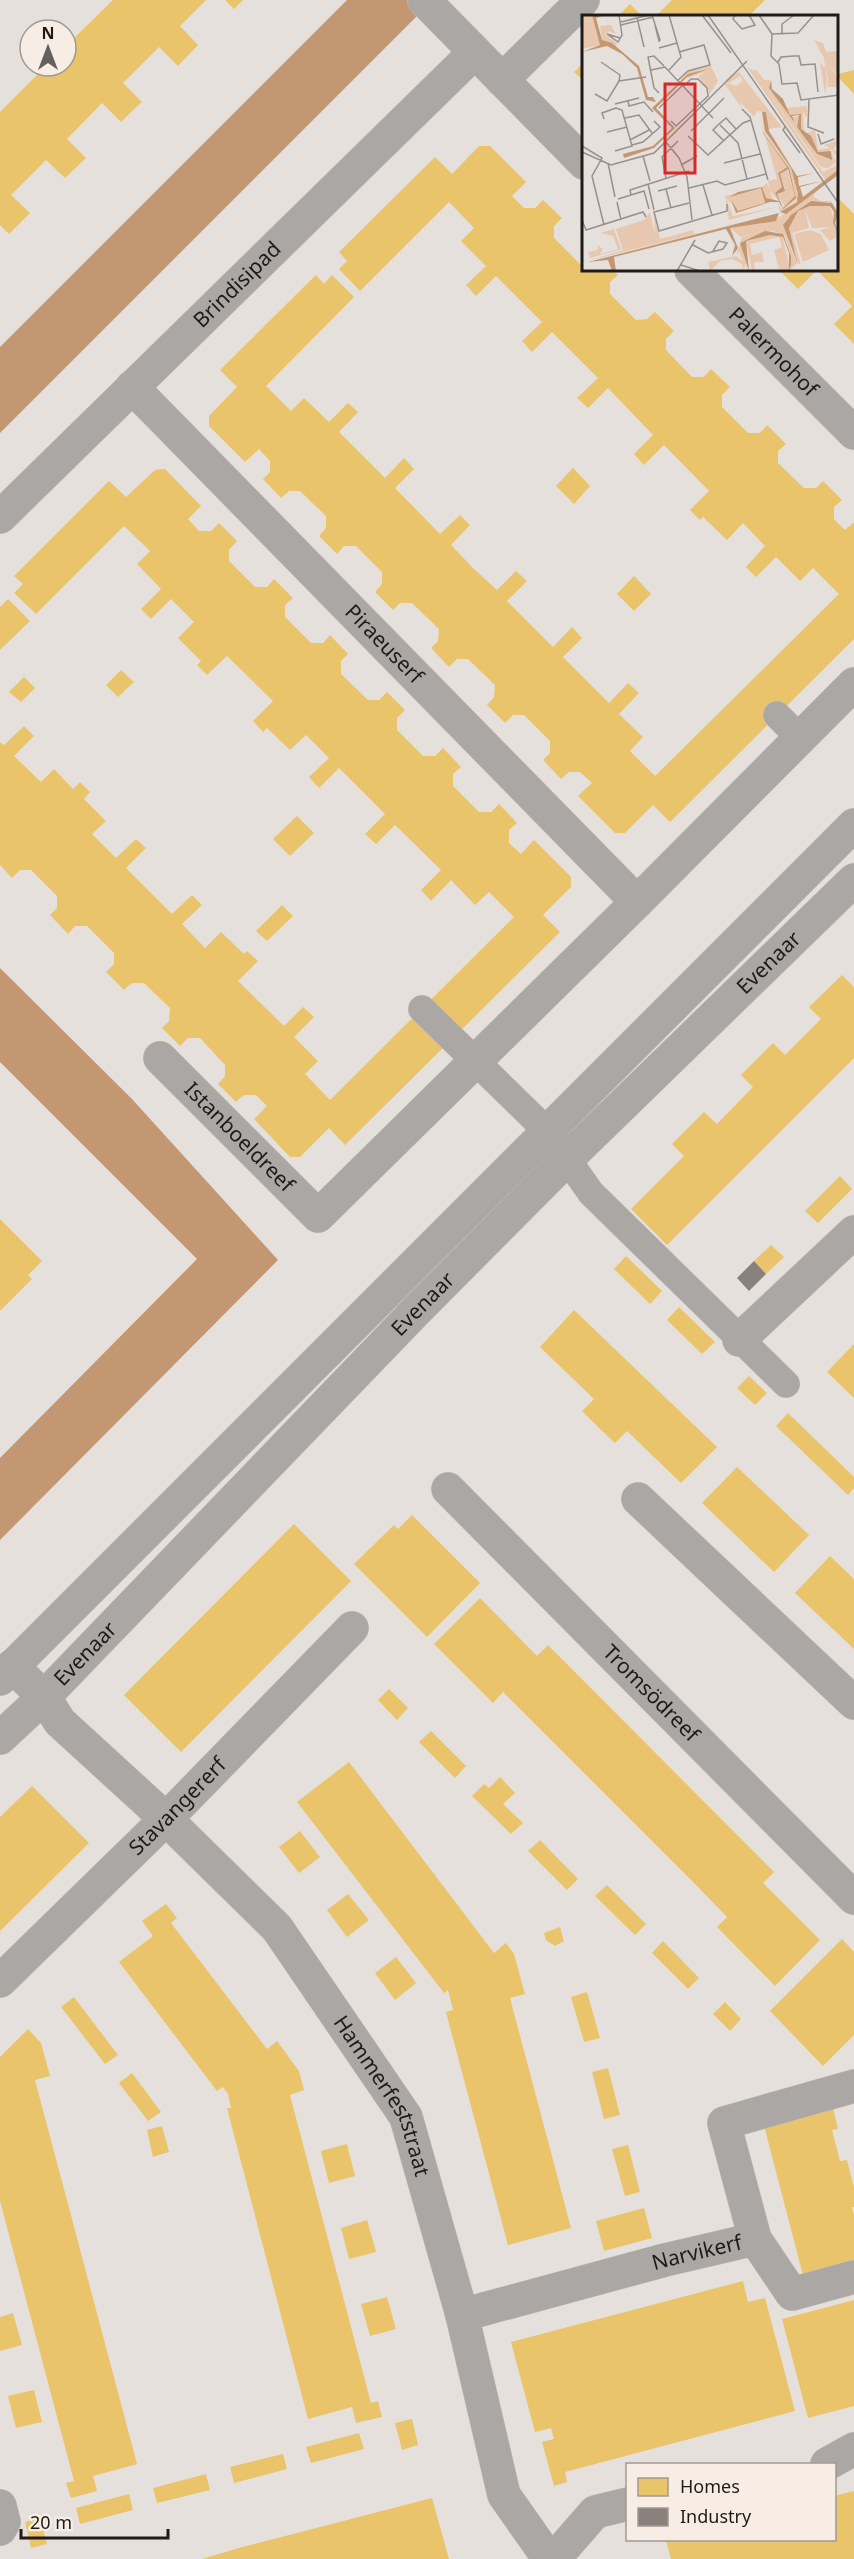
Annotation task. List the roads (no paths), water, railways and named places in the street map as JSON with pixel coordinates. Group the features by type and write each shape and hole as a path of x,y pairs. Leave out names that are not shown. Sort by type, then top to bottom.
{"street":[{"path":"423,0 582,161"},
{"path":"502,80 583,0"},
{"name":"Brindisipad","path":"0,517 474,53"},
{"name":"Palermohof","path":"693,272 854,433"},
{"name":"Piraeuserf","path":"132,387 637,902"},
{"path":"476,1060 854,684"},
{"name":"Evenaar","path":"6,1672 854,825"},
{"name":"Evenaar","path":"0,1738 52,1710 414,1313 567,1159 854,880"},
{"name":"Istanboeldreef","path":"160,1058 318,1216 476,1060"},
{"path":"739,1340 854,1232"},
{"name":"Tromsödreef","path":"448,1489 854,1898"},
{"path":"638,1499 852,1697"},
{"name":"Stavangererf","path":"0,1981 166,1819 352,1628"},
{"name":"Hammerfeststraat","path":"6,1672 52,1710 277,1928 406,2117 462,2315 504,2495 549,2559"},
{"name":"Narvikerf","path":"462,2315 665,2260 755,2239 724,2123 854,2086"},
{"path":"755,2239 792,2294 854,2277"},
{"path":"829,2463 854,2450"},
{"path":"554,2559 595,2512 626,2504"},
{"path":"0,2506 4,2522 0,2529"}],"lane":[{"path":"777,715 800,738"},
{"path":"422,1009 548,1132 591,1193 786,1384"}]}
